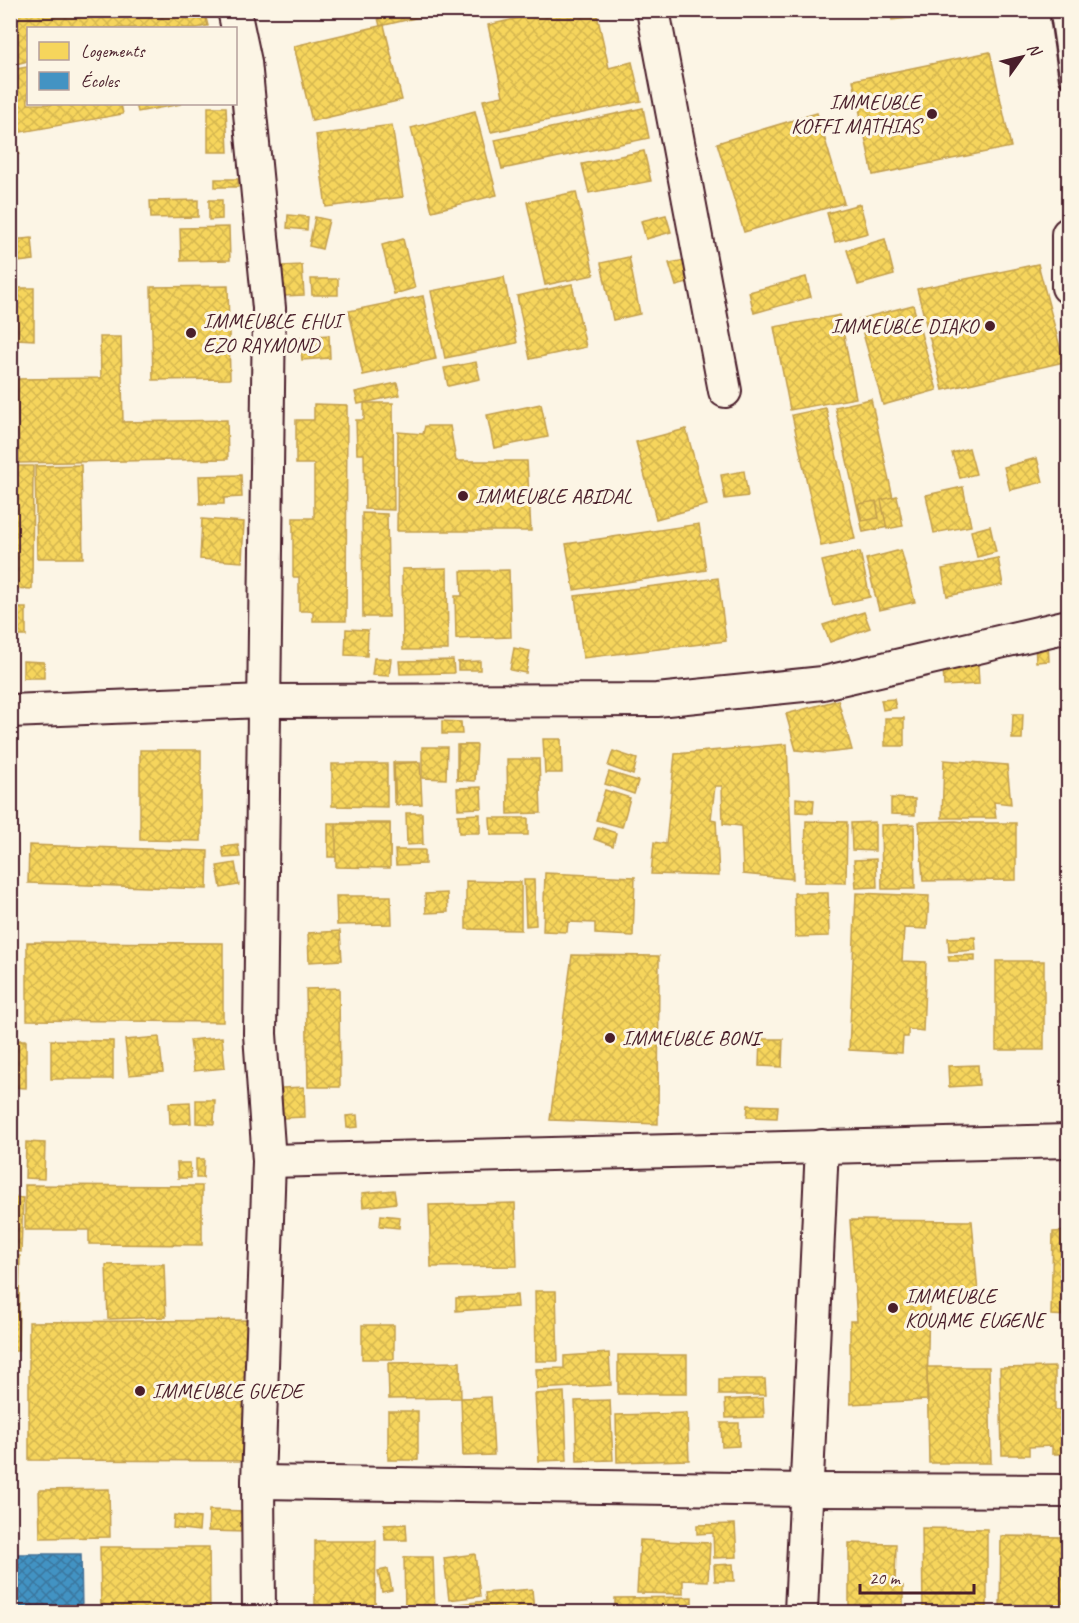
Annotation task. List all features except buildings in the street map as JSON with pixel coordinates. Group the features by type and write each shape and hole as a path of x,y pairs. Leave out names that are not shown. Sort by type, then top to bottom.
{"street":[{"path":"234,10 244,62 269,308 260,1034 269,1161 258,1482 259,1612"},
{"path":"653,10 725,392"},
{"path":"1068,234 1068,287"},
{"path":"10,711 264,701 657,700 823,683 1068,626"},
{"path":"269,1161 1068,1140"},
{"path":"801,1612 822,1146"},
{"path":"258,1482 808,1490 1068,1491"}],"lane":[{"path":"1058,10 1068,79"}],"place":[{"name":"IMMEUBLE KOFFI MATHIAS","path":"932,114"},
{"name":"IMMEUBLE DIAKO","path":"990,326"},
{"name":"IMMEUBLE EHUI EZO RAYMOND","path":"191,333"},
{"name":"IMMEUBLE ABIDAL","path":"463,496"},
{"name":"IMMEUBLE BONI","path":"610,1038"},
{"name":"IMMEUBLE KOUAME EUGENE","path":"893,1308"},
{"name":"IMMEUBLE GUEDE","path":"140,1391"}]}
